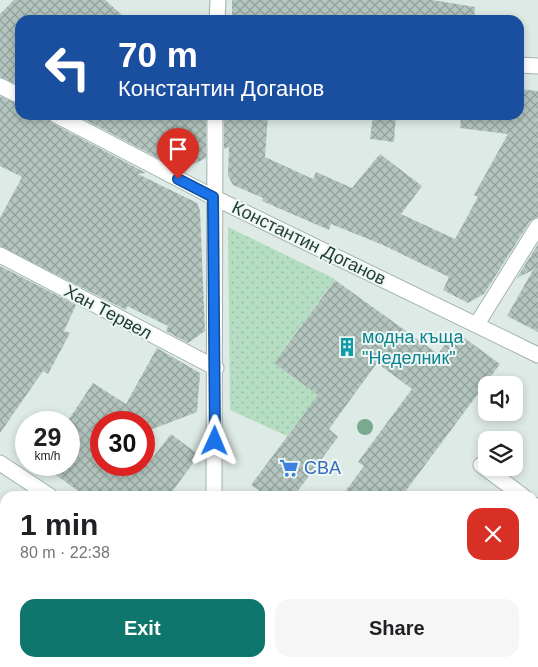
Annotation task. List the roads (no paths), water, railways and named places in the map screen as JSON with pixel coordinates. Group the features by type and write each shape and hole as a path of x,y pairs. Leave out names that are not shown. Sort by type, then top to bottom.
{"street":[{"path":"217,15 218,0"},
{"path":"524,65 538,66"},
{"path":"0,86 15,94"},
{"name":"Константин Доганов","path":"66,120 213,197 538,355"},
{"path":"214,491 216,368 213,197 215,120"},
{"path":"477,324 538,226"},
{"name":"Хан Тервел","path":"0,255 216,368"},
{"path":"0,463 42,491"},
{"path":"496,476 515,491"}],"place":[{"name":"модна къща \"Неделник\"","path":"347,347"},
{"name":"CBA","path":"289,468"}]}
